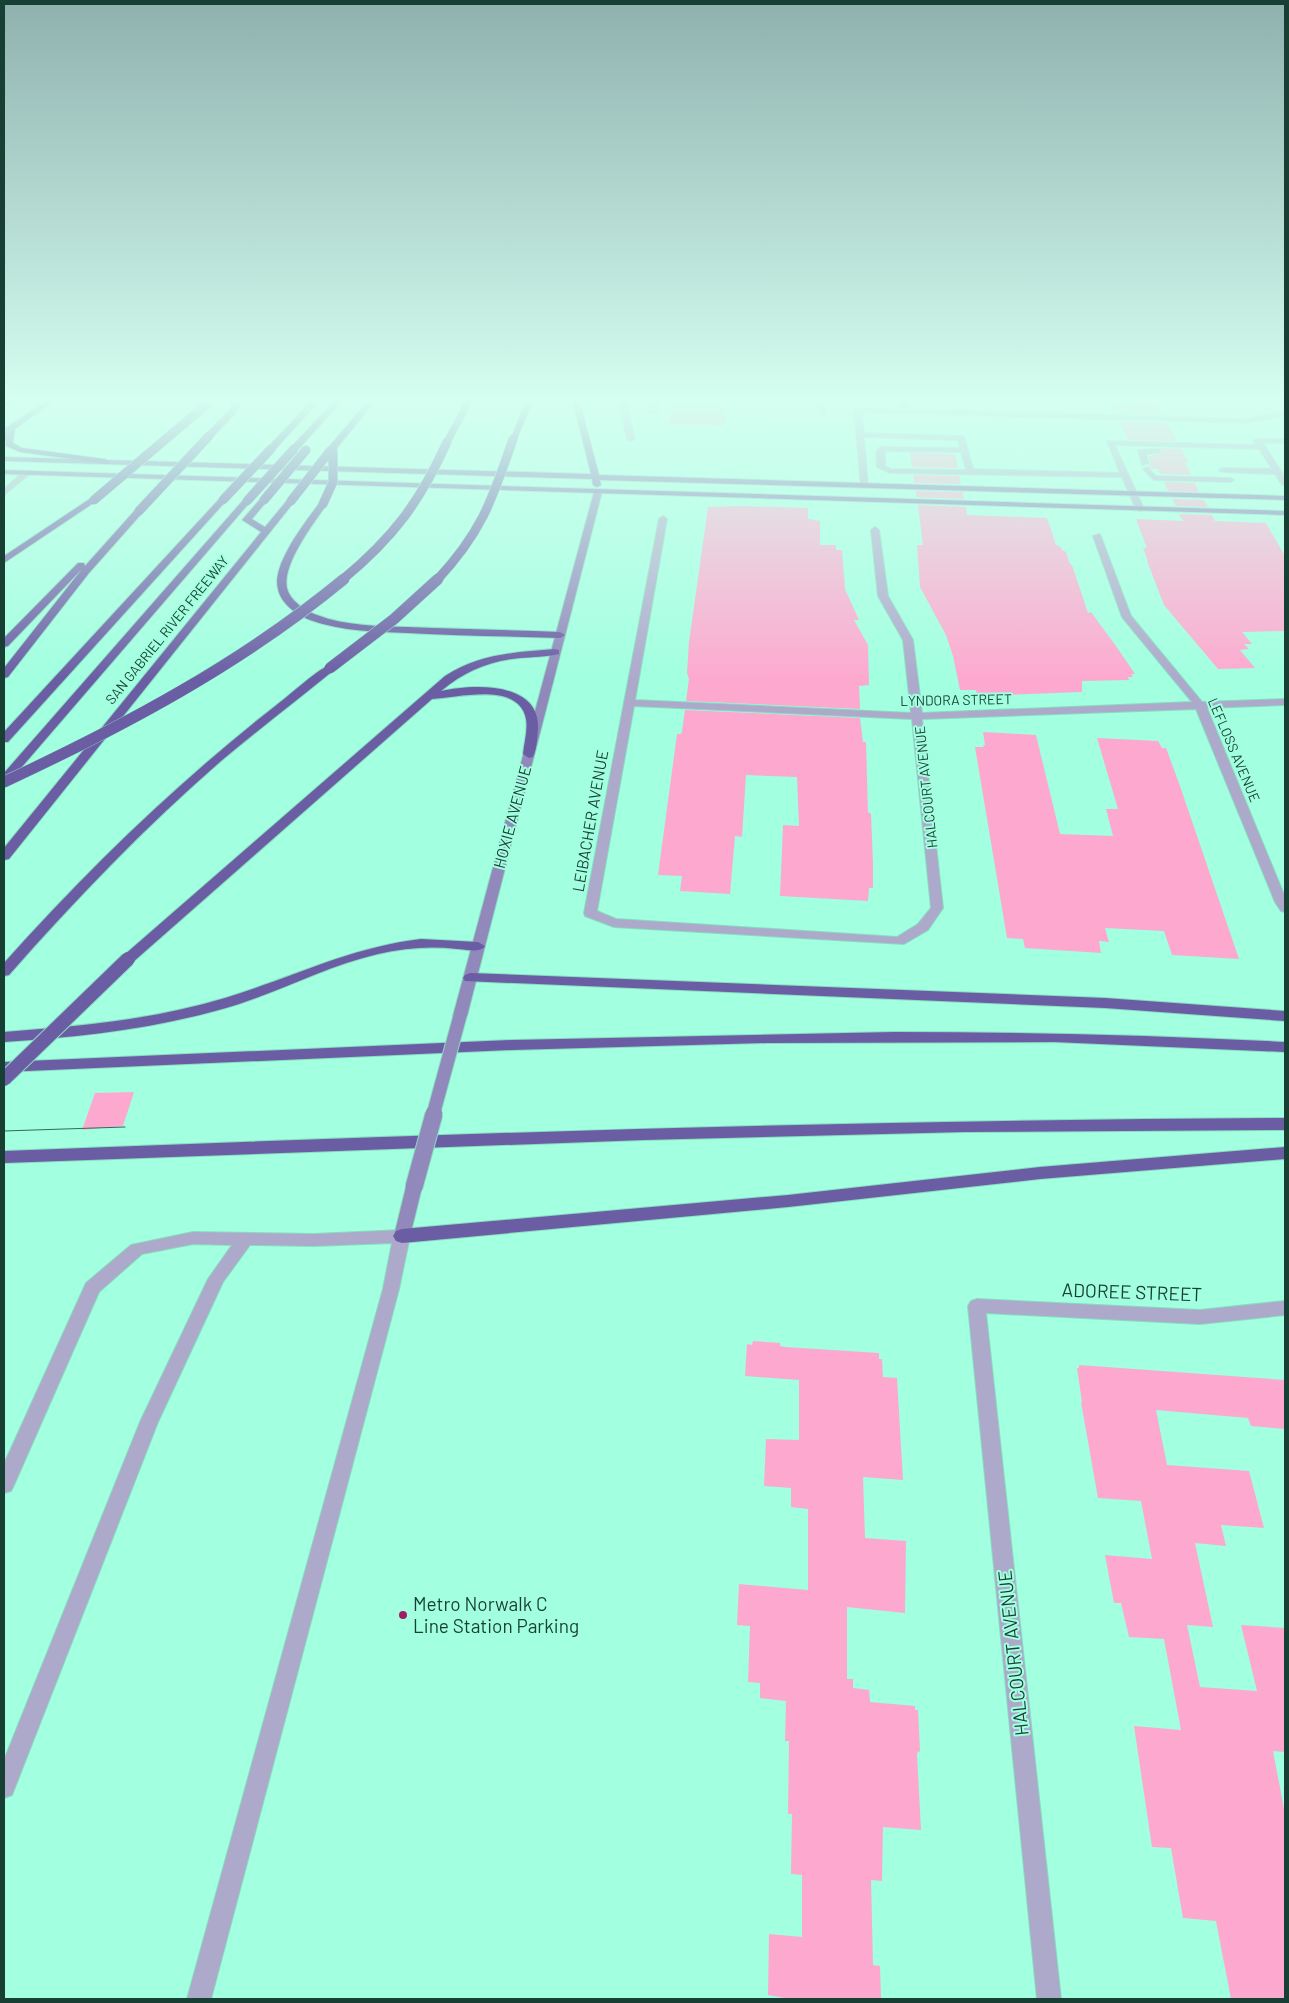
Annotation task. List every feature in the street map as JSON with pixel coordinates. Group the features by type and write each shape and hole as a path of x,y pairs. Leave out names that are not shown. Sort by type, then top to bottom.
{"highway":[{"path":"4,560 103,492"},
{"path":"4,675 86,571 156,492"},
{"path":"4,739 231,492"},
{"path":"4,781 255,492"},
{"path":"266,531 247,520 270,492"},
{"name":"SAN GABRIEL RIVER FREEWAY","path":"4,856 297,492"},
{"path":"328,492 297,544 284,572 282,587 286,597 295,607 313,617 360,627 560,634"},
{"path":"4,781 221,668 293,620 347,577 392,534 417,502 422,492"},
{"path":"4,972 101,869 195,778 410,604 447,568 469,542 485,517 494,492"},
{"path":"4,644 74,571 139,511"},
{"path":"4,1079 128,959 424,699 458,672 479,663 503,657 556,652"},
{"path":"424,699 448,692 469,690 489,691 518,699 527,706 532,718 529,754"},
{"path":"4,1037 104,1029 174,1015 232,1001 332,964 373,952 421,943 478,946"},
{"path":"470,978 1106,1003 1285,1016"},
{"path":"4,1067 476,1047 808,1037 1024,1037 1285,1047"},
{"path":"4,1157 333,1143 799,1130 1097,1124 1285,1124"},
{"path":"402,1236 788,1201 1040,1173 1285,1153"}],"main road":[{"name":"HOXIE AVENUE","path":"402,1236 598,492"},
{"path":"613,492 1285,513"},
{"path":"1087,492 1285,498"}],"street":[{"path":"1133,494 1140,509"},
{"name":"LEIBACHER AVENUE","path":"663,519 590,913 614,923 899,941 923,927"},
{"name":"HALCOURT AVENUE","path":"875,530 883,596 908,640 918,716 937,908 923,927"},
{"name":"LEFLOSS AVENUE","path":"1097,536 1127,617 1202,706 1280,902 1285,908"},
{"name":"LYNDORA STREET","path":"628,703 918,716 1285,702"},
{"path":"4,1485 92,1288 137,1249 193,1238 244,1241 402,1236 391,1289 199,1999"},
{"path":"4,1787 150,1422 216,1279 244,1241"},
{"name":"HALCOURT AVENUE","path":"977,1306 1049,1999"},
{"name":"ADOREE STREET","path":"977,1306 1200,1317 1285,1308"}],"building":[{"path":"916,492 963,492 964,499 916,497"},
{"path":"1172,499 1204,500 1208,507 1176,506"},
{"path":"918,505 966,507 967,515 1047,518 1056,545 1066,552 1072,565 1088,613 1091,612 1116,646 1135,674 1131,674 1133,677 1128,677 1129,680 1082,681 1082,692 977,696 976,690 960,690 953,656 946,635 920,587 917,545 923,545"},
{"path":"708,507 808,508 808,519 820,521 820,545 836,545 836,550 842,550 845,589 859,620 854,620 868,645 869,685 859,686 860,709 686,701 689,679 687,673 689,642"},
{"path":"1179,514 1212,515 1215,521 1266,523 1285,556 1285,631 1242,632 1252,644 1244,644 1249,649 1240,650 1255,668 1218,669 1164,605 1147,561 1143,548 1147,548 1136,519 1183,521"},
{"path":"685,710 860,718 863,742 866,742 868,812 871,814 873,888 869,888 868,901 780,896 783,825 799,826 797,777 746,775 742,837 735,836 730,894 680,891 682,876 658,875 677,734 681,734 682,731"},
{"path":"983,732 1036,735 1060,834 1113,836 1106,809 1118,809 1097,738 1158,741 1162,748 1166,748 1239,959 1172,955 1164,931 1105,928 1109,942 1099,941 1101,953 1025,948 1023,939 1007,938 975,747 984,747"},
{"path":"134,1092 123,1126 82,1130 95,1093"},
{"path":"753,1341 780,1343 780,1346 785,1347 879,1353 879,1359 882,1359 883,1377 897,1378 903,1480 863,1477 865,1538 906,1541 905,1613 847,1607 847,1679 853,1679 853,1688 869,1690 870,1702 915,1706 915,1710 918,1710 920,1752 918,1751 917,1755 921,1830 883,1827 882,1881 871,1880 873,1965 880,1966 881,1999 790,1999 768,1995 769,1934 802,1937 802,1875 791,1874 792,1814 788,1814 789,1741 785,1741 786,1701 760,1698 760,1683 748,1682 750,1626 737,1625 739,1584 808,1590 808,1509 791,1507 791,1488 764,1486 766,1439 799,1440 799,1380 745,1376 747,1344 752,1345"},
{"path":"1079,1365 1285,1380 1285,1429 1251,1426 1248,1418 1156,1410 1167,1465 1249,1471 1264,1528 1221,1525 1226,1546 1195,1543 1213,1627 1187,1625 1200,1687 1257,1691 1241,1625 1285,1628 1285,1752 1273,1751 1285,1814 1285,1999 1231,1999 1216,1921 1183,1918 1171,1848 1152,1847 1134,1726 1181,1730 1164,1639 1129,1637 1121,1603 1114,1603 1105,1555 1152,1559 1141,1501 1098,1498 1081,1402 1077,1368 1079,1368"}],"tram line":[{"path":"4,1131 125,1127"}],"place":[{"name":"Metro Norwalk C Line Station Parking","path":"403,1615"}]}
